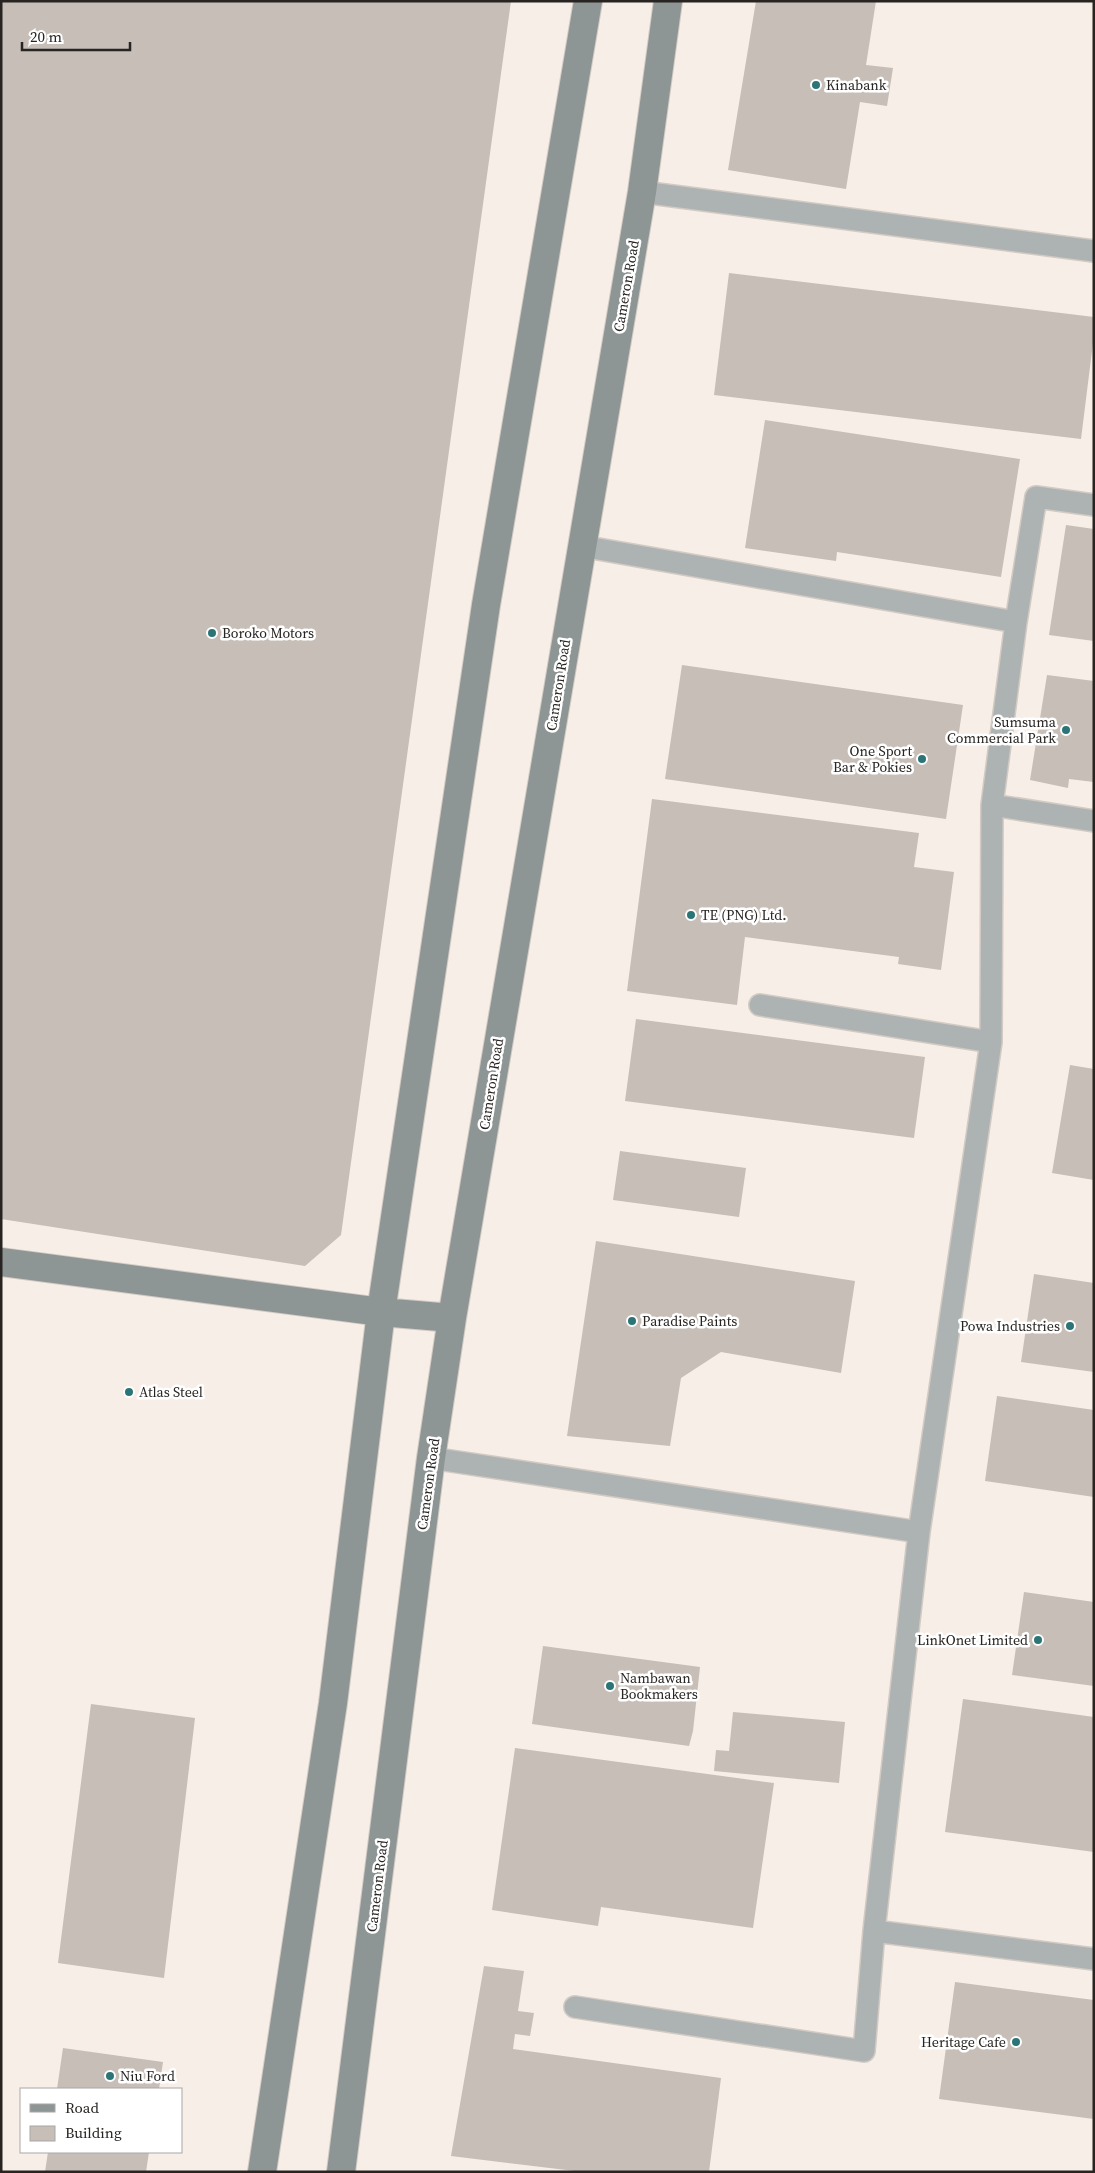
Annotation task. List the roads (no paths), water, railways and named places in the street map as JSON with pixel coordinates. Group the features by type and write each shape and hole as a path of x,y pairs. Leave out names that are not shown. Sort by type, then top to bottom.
{"main road":[{"path":"262,2172 333,1703 381,1312 486,605 588,1"},
{"name":"Cameron Road","path":"341,2172 431,1458 452,1318 642,192 668,1"},
{"path":"1,1262 381,1312 452,1318"}],"lane":[{"path":"642,192 1094,251"},
{"path":"575,2007 864,2051 874,1931 919,1532 991,1042 992,804 1016,622 1036,497 1094,505"},
{"path":"581,546 1016,622"},
{"path":"992,804 1094,821"},
{"path":"760,1006 991,1042"},
{"path":"431,1458 919,1532"},
{"path":"874,1931 1094,1959"}],"place":[{"name":"Kinabank","path":"816,85"},
{"name":"Boroko Motors","path":"212,633"},
{"name":"Sumsuma Commercial Park","path":"1066,730"},
{"name":"One Sport Bar & Pokies","path":"922,759"},
{"name":"TE (PNG) Ltd.","path":"691,915"},
{"name":"Paradise Paints","path":"632,1321"},
{"name":"Powa Industries","path":"1070,1326"},
{"name":"Atlas Steel","path":"129,1392"},
{"name":"LinkOnet Limited","path":"1038,1640"},
{"name":"Nambawan Bookmakers","path":"610,1686"},
{"name":"Heritage Cafe","path":"1016,2042"},
{"name":"Niu Ford","path":"110,2076"}]}
